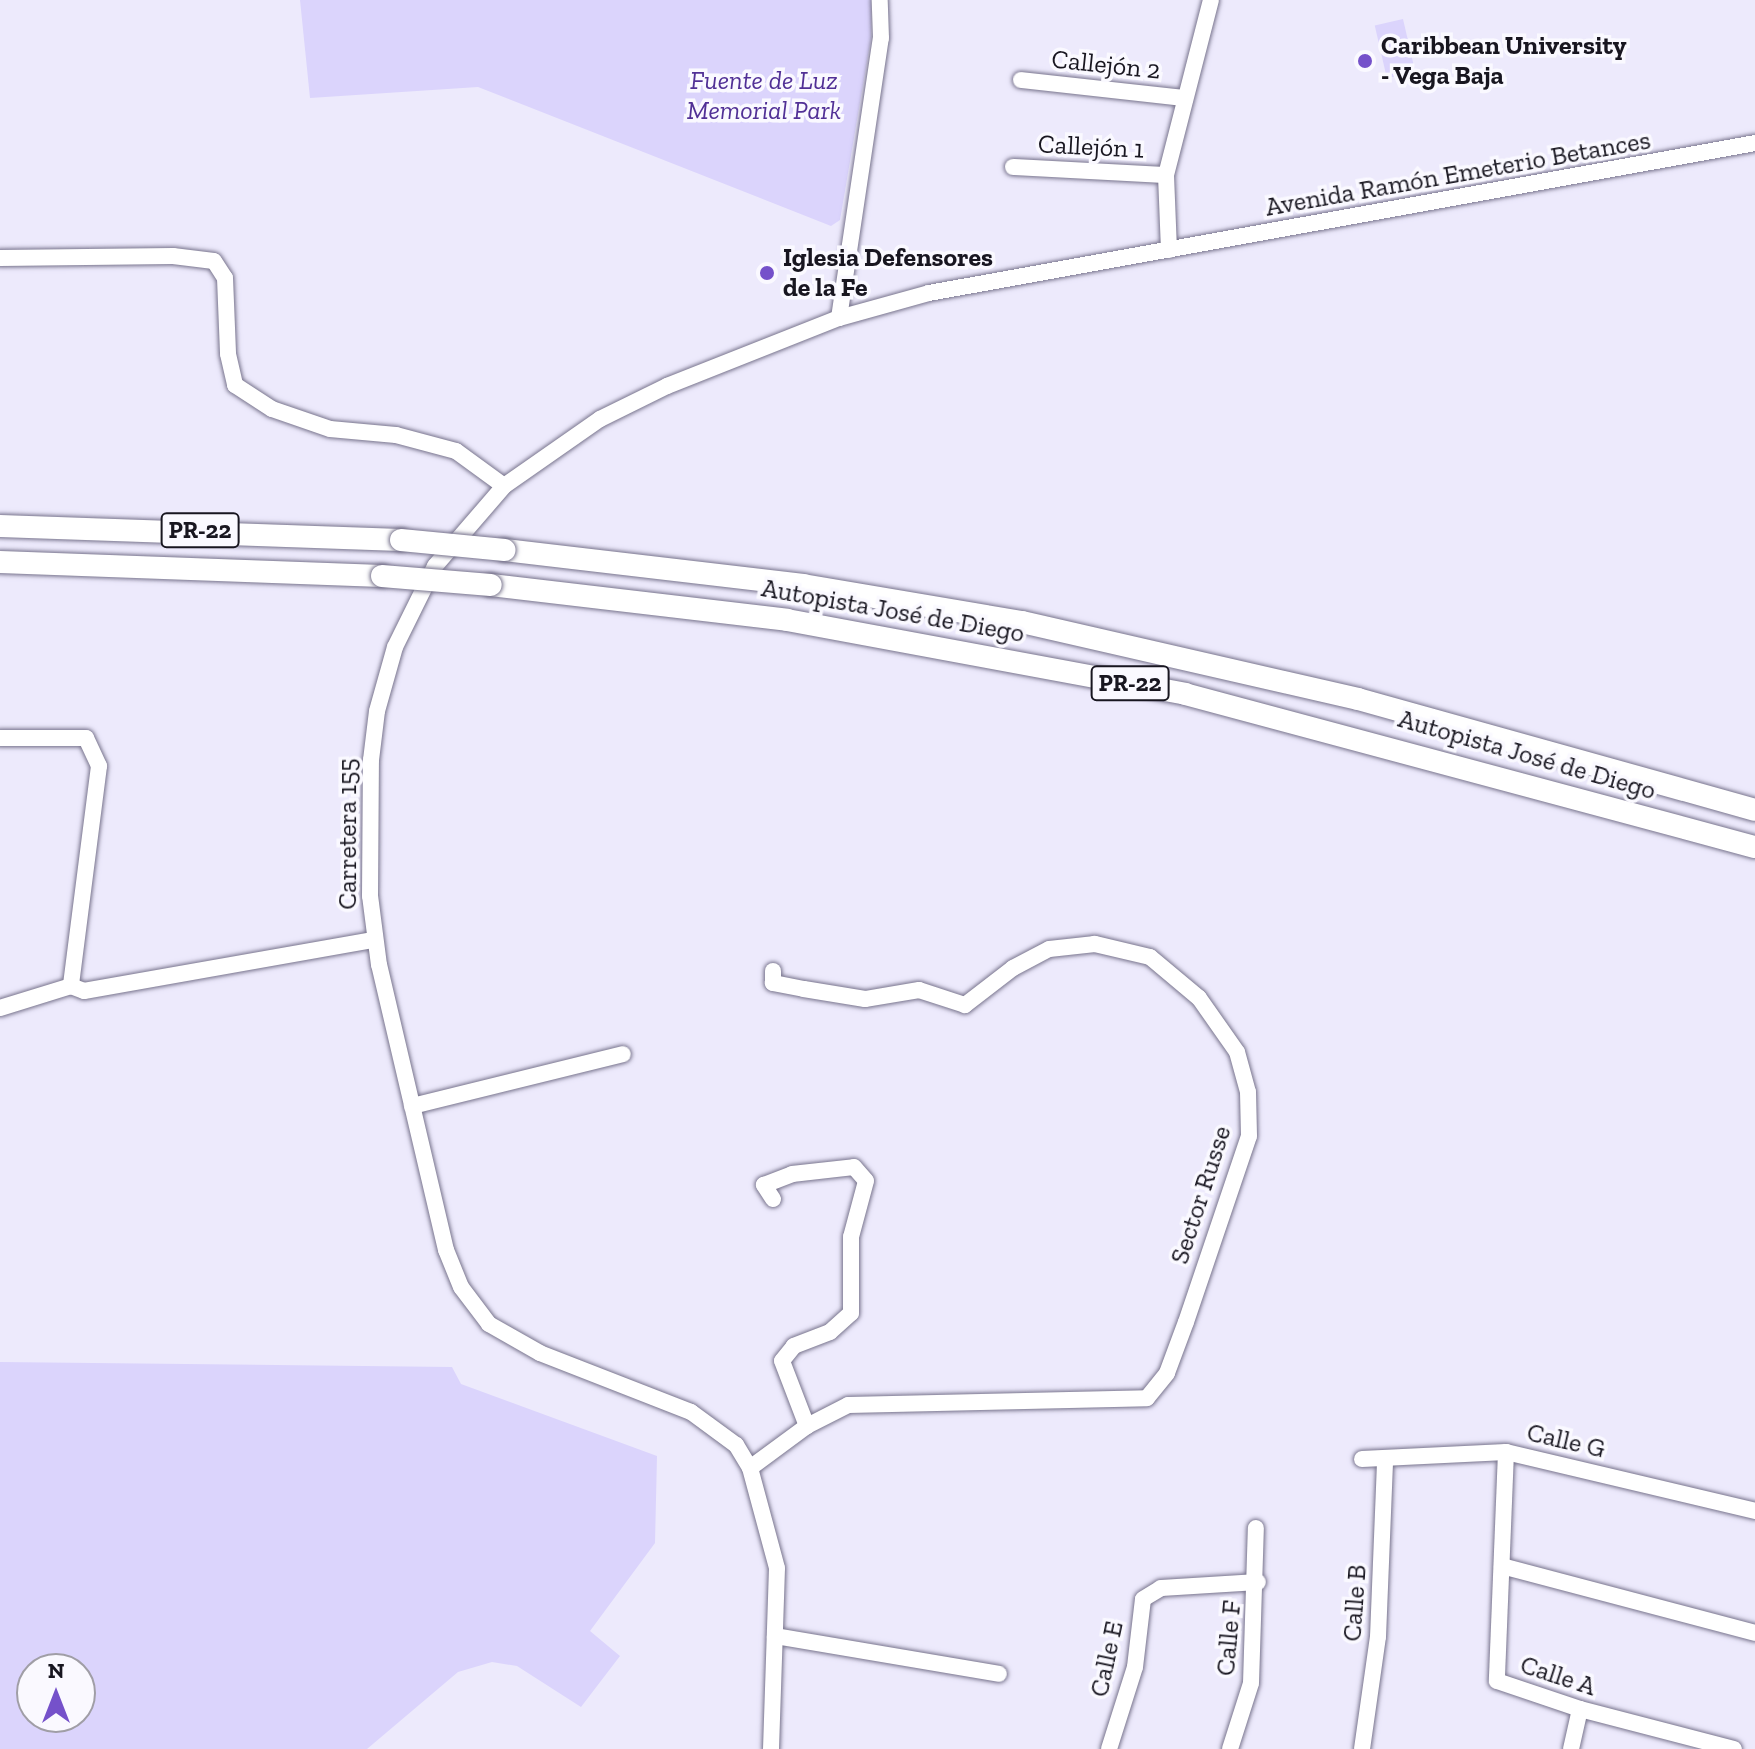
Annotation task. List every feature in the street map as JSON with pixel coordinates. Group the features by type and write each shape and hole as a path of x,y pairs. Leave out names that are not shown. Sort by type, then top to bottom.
{"highway":[{"name":"Autopista José de Diego","path":"0,526 401,540 803,585 1022,622 1358,699 1755,810"},
{"name":"Autopista José de Diego","path":"0,562 382,576 491,585 787,620 1185,694 1755,847"}],"street":[{"path":"839,318 881,38 880,0"},
{"path":"1169,250 1166,175 1211,0"},
{"name":"Callejón 2","path":"1021,80 1185,98"},
{"name":"Avenida Ramón Emeterio Betances","path":"1169,250 1755,143"},
{"name":"Callejón 1","path":"1013,167 1166,175"},
{"name":"Carretera 155","path":"771,1749 777,1568 750,1468 736,1445 710,1422 540,1353 489,1324 461,1287 446,1250 374,940 371,760 383,687 395,647 435,566 504,486 629,403 839,318 929,293 1169,250"},
{"path":"0,258 173,256 214,261 225,278 228,354 235,385 272,409 330,429 396,435 456,451 504,486"},
{"path":"0,738 86,738 99,766 71,986"},
{"path":"0,1008 71,986 84,991 374,940"},
{"name":"Sector Russe","path":"750,1468 807,1426 848,1405 1147,1398 1167,1373 1245,1154 1248,1092 1237,1052 1199,998 1160,963 1131,951 1095,944 1049,949 1013,968 965,1005 928,991 865,999 804,989 773,983 773,971"},
{"path":"412,1106 623,1054"},
{"path":"773,1199 764,1185 792,1174 854,1167 866,1181 851,1237 851,1313 830,1332 794,1346 782,1361 807,1426"},
{"name":"Calle G","path":"1362,1459 1506,1452 1755,1511"},
{"name":"Calle A","path":"1506,1452 1497,1681 1692,1744 1734,1749"},
{"name":"Calle B","path":"1362,1749 1378,1637 1385,1459"},
{"name":"Calle F","path":"1230,1749 1251,1683 1258,1582 1256,1528"},
{"path":"1502,1566 1755,1633"},
{"name":"Calle E","path":"1109,1749 1135,1667 1143,1599 1161,1588 1258,1582"},
{"path":"775,1636 999,1674"},
{"path":"1571,1749 1580,1709"}],"green space":[{"name":"Fuente de Luz Memorial Park","path":"300,0 871,0 871,38 840,220 831,226 478,87 310,98"},
{"path":"1403,19 1415,72 1387,78 1375,26"},
{"path":"0,1362 452,1367 461,1384 657,1456 655,1543 590,1631 620,1656 581,1707 517,1666 492,1662 458,1672 367,1749 0,1749"}],"place":[{"name":"Caribbean University - Vega Baja","path":"1365,61"},
{"name":"Iglesia Defensores de la Fe","path":"767,273"}]}
